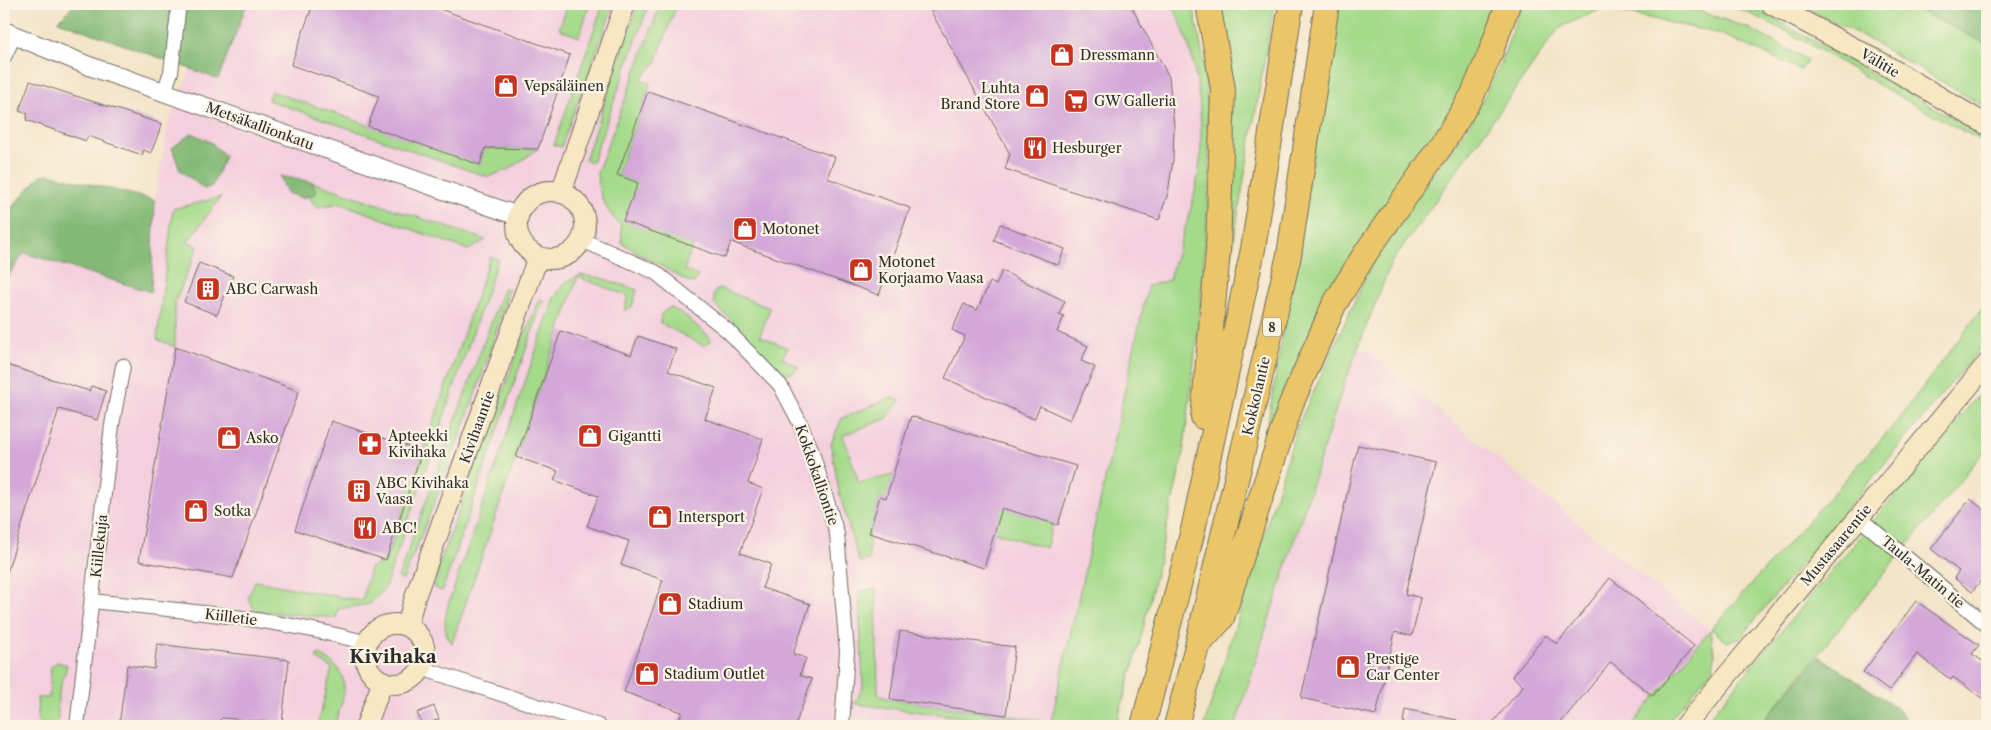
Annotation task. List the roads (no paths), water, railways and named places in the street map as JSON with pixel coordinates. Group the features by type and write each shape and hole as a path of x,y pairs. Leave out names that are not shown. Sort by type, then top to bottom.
{"highway":[{"path":"1193,530 1218,251 1223,89 1208,4"},
{"path":"1143,726 1193,530 1253,248 1290,4"},
{"name":"Kokkolantie","path":"1176,726 1197,646 1289,255 1327,4"},
{"path":"1197,646 1222,618 1291,404 1307,362 1334,305 1365,254 1441,146 1472,96 1508,4"}],"main road":[{"path":"561,192 625,4"},
{"name":"Välitie","path":"1770,4 1882,63 1987,125"},
{"path":"561,192 571,198 582,212 585,229 582,240 576,249 563,257 548,260 538,258 523,245 518,236 518,216 530,198 539,193 561,192"},
{"name":"Kivihaantie","path":"407,626 415,596 538,258"},
{"name":"Mustasaarentie","path":"1685,726 1987,364"},
{"path":"388,625 407,626 415,632 423,644 424,659 421,668 416,675 401,683 383,681 370,669 365,652 367,643 380,628 388,625"},
{"path":"366,726 383,681"}],"street":[{"path":"164,92 171,72 178,4"},
{"path":"4,57 9,34"},
{"name":"Metsäkallionkatu","path":"9,34 89,66 518,216"},
{"name":"Kokkokalliontie","path":"582,240 655,272 728,330 780,386 798,419 811,450 837,534 847,652 842,726"},
{"name":"Kiillekuja","path":"77,726 112,425 123,366"},
{"name":"Taula-Matin tie","path":"1859,518 1987,625"},
{"name":"Kiilletie","path":"92,601 252,619 328,632 367,643"},
{"path":"421,668 599,726"}],"place":[{"name":"Dressmann","path":"1062,55"},
{"name":"Vepsäläinen","path":"506,86"},
{"name":"Luhta Brand Store","path":"1037,96"},
{"name":"GW Galleria","path":"1076,101"},
{"name":"Hesburger","path":"1035,148"},
{"name":"Motonet","path":"745,229"},
{"name":"Motonet Korjaamo Vaasa","path":"861,270"},
{"name":"ABC Carwash","path":"208,289"},
{"name":"Gigantti","path":"590,436"},
{"name":"Asko","path":"229,438"},
{"name":"Apteekki Kivihaka","path":"370,444"},
{"name":"ABC Kivihaka Vaasa","path":"359,491"},
{"name":"Sotka","path":"196,511"},
{"name":"Intersport","path":"660,517"},
{"name":"ABC!","path":"365,528"},
{"name":"Stadium","path":"670,604"},
{"name":"Prestige Car Center","path":"1348,667"},
{"name":"Stadium Outlet","path":"647,674"}],"district":[{"name":"Kivihaka","path":"393,656"}]}
